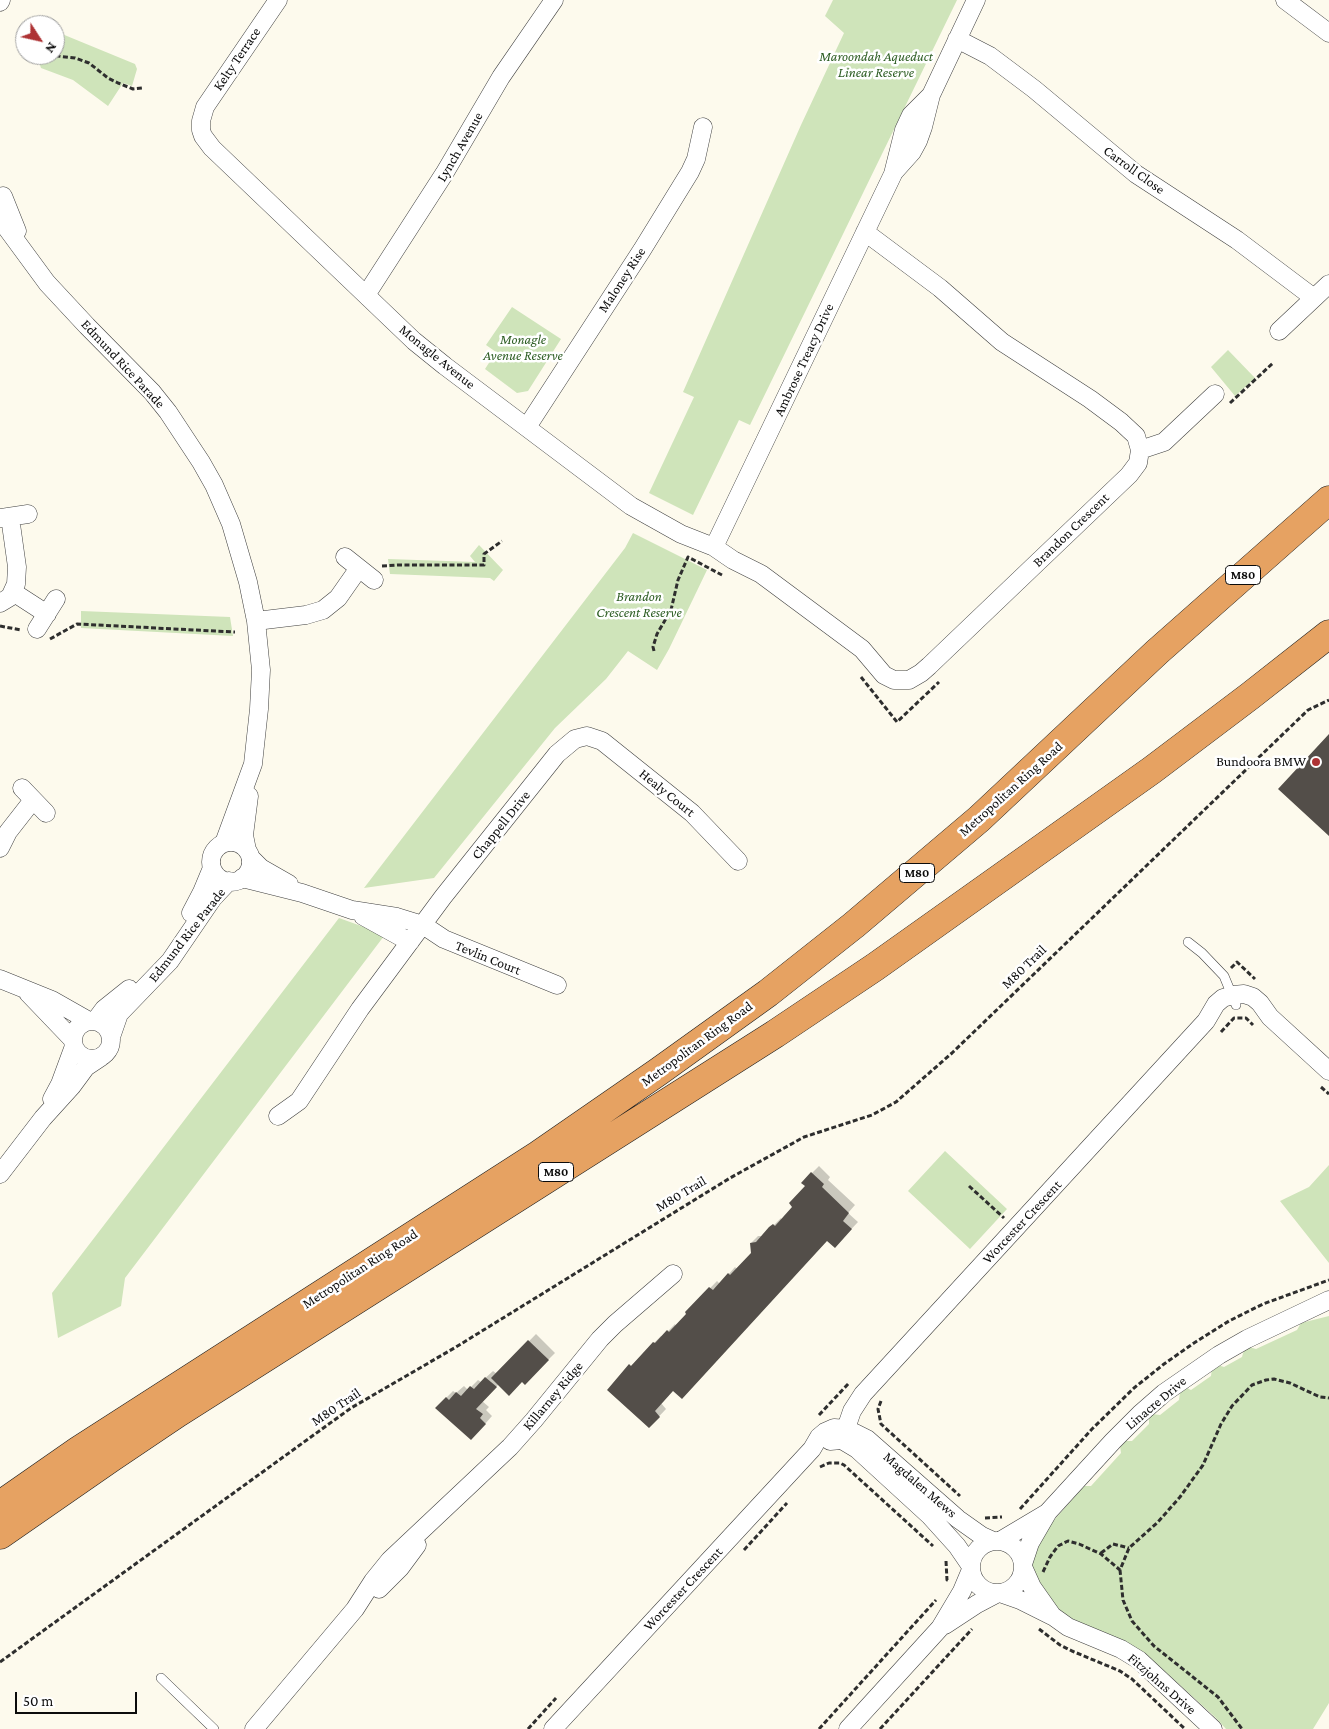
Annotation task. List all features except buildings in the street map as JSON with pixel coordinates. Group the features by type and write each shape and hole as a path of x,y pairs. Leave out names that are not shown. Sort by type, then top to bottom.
{"highway":[{"path":"1292,532 1329,486"},
{"name":"Metropolitan Ring Road","path":"0,1505 78,1450 546,1150 666,1067 768,993 854,926 966,830 1157,652 1329,500"},
{"name":"Metropolitan Ring Road","path":"0,1536 178,1413 758,1044 874,967 1152,770 1243,702 1329,634"}],"street":[{"name":"Kelty Terrace","path":"201,121 205,107 278,0"},
{"name":"Lynch Avenue","path":"366,295 444,174 501,77 554,0"},
{"name":"Ambrose Treacy Drive","path":"714,547 893,174 912,152 918,141 924,127 931,95 976,0"},
{"path":"1285,0 1329,32"},
{"name":"Carroll Close","path":"958,39 990,56 1034,88 1136,174 1237,240 1314,298"},
{"name":"Monagle Avenue","path":"201,121 204,136 212,148 424,349 631,506 681,534 714,547"},
{"name":"Maloney Rise","path":"526,427 638,257 690,172 701,143 703,127"},
{"name":"Edmund Rice Parade","path":"1,193 26,252"},
{"name":"Edmund Rice Parade","path":"0,219 47,283 68,307 152,392 193,449 214,485 231,524 242,556 256,620 261,670 258,727 244,835 249,854"},
{"path":"865,232 940,288 1002,342 1072,386 1121,422 1132,431 1139,442 1140,450 1164,442 1222,399"},
{"path":"1279,331 1329,284"},
{"name":"Brandon Crescent","path":"714,547 769,580 847,638 862,650 884,675 894,680 909,680 929,666 1129,475 1138,463 1140,450"},
{"path":"28,514 5,518 17,568 16,584 7,598 51,606 36,634"},
{"path":"345,557 374,580"},
{"path":"256,620 306,615 323,610 338,598 359,568"},
{"name":"Healy Court","path":"587,736 602,741 692,813 738,861"},
{"name":"Chappell Drive","path":"278,1116 299,1101 351,1020 557,754 575,739 587,736"},
{"name":"Edmund Rice Parade","path":"224,843 251,773"},
{"path":"0,848 27,794 46,814"},
{"path":"302,893 261,868 237,842 224,843 214,851 211,862 212,868 219,877 302,893 352,910 397,917 423,925"},
{"path":"235,880 249,870 249,854"},
{"name":"Edmund Rice Parade","path":"92,1021 146,972 175,937 202,892 212,868"},
{"name":"Edmund Rice Parade","path":"111,1037 119,1014 170,961 213,898 235,880"},
{"path":"352,910 410,942"},
{"name":"Tevlin Court","path":"423,925 450,942 556,986"},
{"path":"0,979 52,1000 92,1021 106,1026 111,1037 109,1048 101,1057 86,1068 43,1118 0,1174"},
{"path":"22,987 74,1043 83,1056 89,1058 101,1057"},
{"path":"1235,1000 1270,1016 1329,1071"},
{"name":"Worcester Crescent","path":"553,1729 812,1449 845,1434 852,1411 863,1394 1206,1021 1228,1008 1235,1000"},
{"path":"43,1118 60,1084 78,1028 92,1021"},
{"name":"Killarney Ridge","path":"254,1729 355,1609 373,1581 390,1560 510,1447 600,1339 673,1274"},
{"name":"Linacre Drive","path":"1023,1565 1030,1543 1048,1512 1113,1440 1164,1393 1219,1355 1247,1339 1329,1300"},
{"name":"Linacre Drive","path":"1285,1321 1329,1311"},
{"name":"Magdalen Mews","path":"845,1434 867,1439 958,1519 982,1536 997,1541"},
{"name":"Magdalen Mews","path":"845,1434 857,1449 929,1515 957,1546 970,1569"},
{"name":"Linacre Drive","path":"997,1541 1048,1512"},
{"path":"848,1729 940,1628 962,1591 972,1558 980,1546 997,1541 1006,1543 1017,1551 1032,1587 1054,1617"},
{"path":"940,1628 977,1604 1007,1591 1019,1582 1023,1565"},
{"path":"970,1569 977,1585 982,1590 998,1594"},
{"name":"Fitzjohns Drive","path":"998,1594 1020,1600 1054,1617 1068,1627 1139,1660 1213,1729"}],"lane":[{"path":"1188,942 1224,976 1235,1000"},
{"path":"161,1678 214,1729"}],"path":[{"path":"65,57 89,63 108,78 118,83 133,89 142,88"},
{"path":"1222,399 1273,363"},
{"path":"359,568 398,565 484,565 484,554 502,541"},
{"path":"654,651 657,634 671,610 678,580 688,558 729,578"},
{"path":"0,626 54,638 77,624 235,632"},
{"path":"856,670 897,722 940,681"},
{"name":"M80 Trail","path":"0,1662 351,1408 456,1347 730,1178 804,1137 872,1115 896,1102 952,1053 1308,710 1329,700"},
{"path":"1215,1038 1234,1018 1246,1018 1260,1031"},
{"path":"1315,1082 1329,1094"},
{"path":"969,1186 1015,1229"},
{"path":"1242,1729 1218,1697 1154,1646 1132,1621 1123,1600 1120,1570 1129,1548 1158,1522 1180,1497 1202,1465 1221,1424 1232,1406 1252,1386 1274,1379 1290,1383 1320,1397 1329,1398"},
{"path":"884,1396 878,1409 881,1424 967,1502"},
{"path":"818,1468 829,1463 844,1465 939,1552"},
{"path":"738,1556 792,1498"},
{"path":"1032,1587 1044,1571 1050,1557 1063,1542 1073,1542 1101,1554 1120,1570"},
{"path":"1101,1554 1113,1544 1129,1548"},
{"path":"947,1580 947,1588"},
{"path":"819,1729 940,1595"},
{"path":"1032,1624 1066,1648 1120,1671 1132,1679 1185,1729"},
{"path":"880,1729 972,1629"}],"green space":[{"name":"Maroondah Aqueduct Linear Reserve","path":"833,0 957,0 750,425 739,420 693,515 649,493 694,397 683,392 801,125 844,33 825,16"},
{"path":"65,35 135,64 137,69 132,86 123,83 108,106 73,80 41,68 40,65 65,65"},
{"name":"Monagle Avenue Reserve","path":"512,307 561,339 528,391 517,393 485,369 496,352 486,345"},
{"path":"1228,350 1255,378 1235,396 1211,367"},
{"name":"Brandon Crescent Reserve","path":"633,533 707,570 657,670 628,651 606,679 555,728 434,878 364,888 625,548"},
{"path":"479,545 503,570 494,581 490,578 390,574 388,559 475,562 470,556"},
{"path":"81,611 230,617 233,636 81,628"},
{"path":"339,918 384,936 125,1278 121,1306 58,1338 52,1293"},
{"path":"945,1151 1007,1209 970,1249 908,1191"},
{"path":"1329,1165 1329,1263 1280,1201 1309,1187"},
{"path":"1329,1316 1329,1703 1313,1729 1226,1729 1149,1657 1132,1645 1075,1622 1062,1613 1047,1598 1028,1564 1048,1527 1084,1486 1091,1486 1121,1453 1120,1446 1125,1441 1132,1441 1149,1424 1149,1417 1152,1414 1160,1415 1179,1400 1180,1392 1185,1387 1191,1390 1211,1376 1212,1368 1218,1365 1224,1367 1242,1357 1244,1350 1249,1347 1256,1349 1297,1330 1301,1323"}],"place":[{"name":"Bundoora BMW","path":"1316,762"}]}
